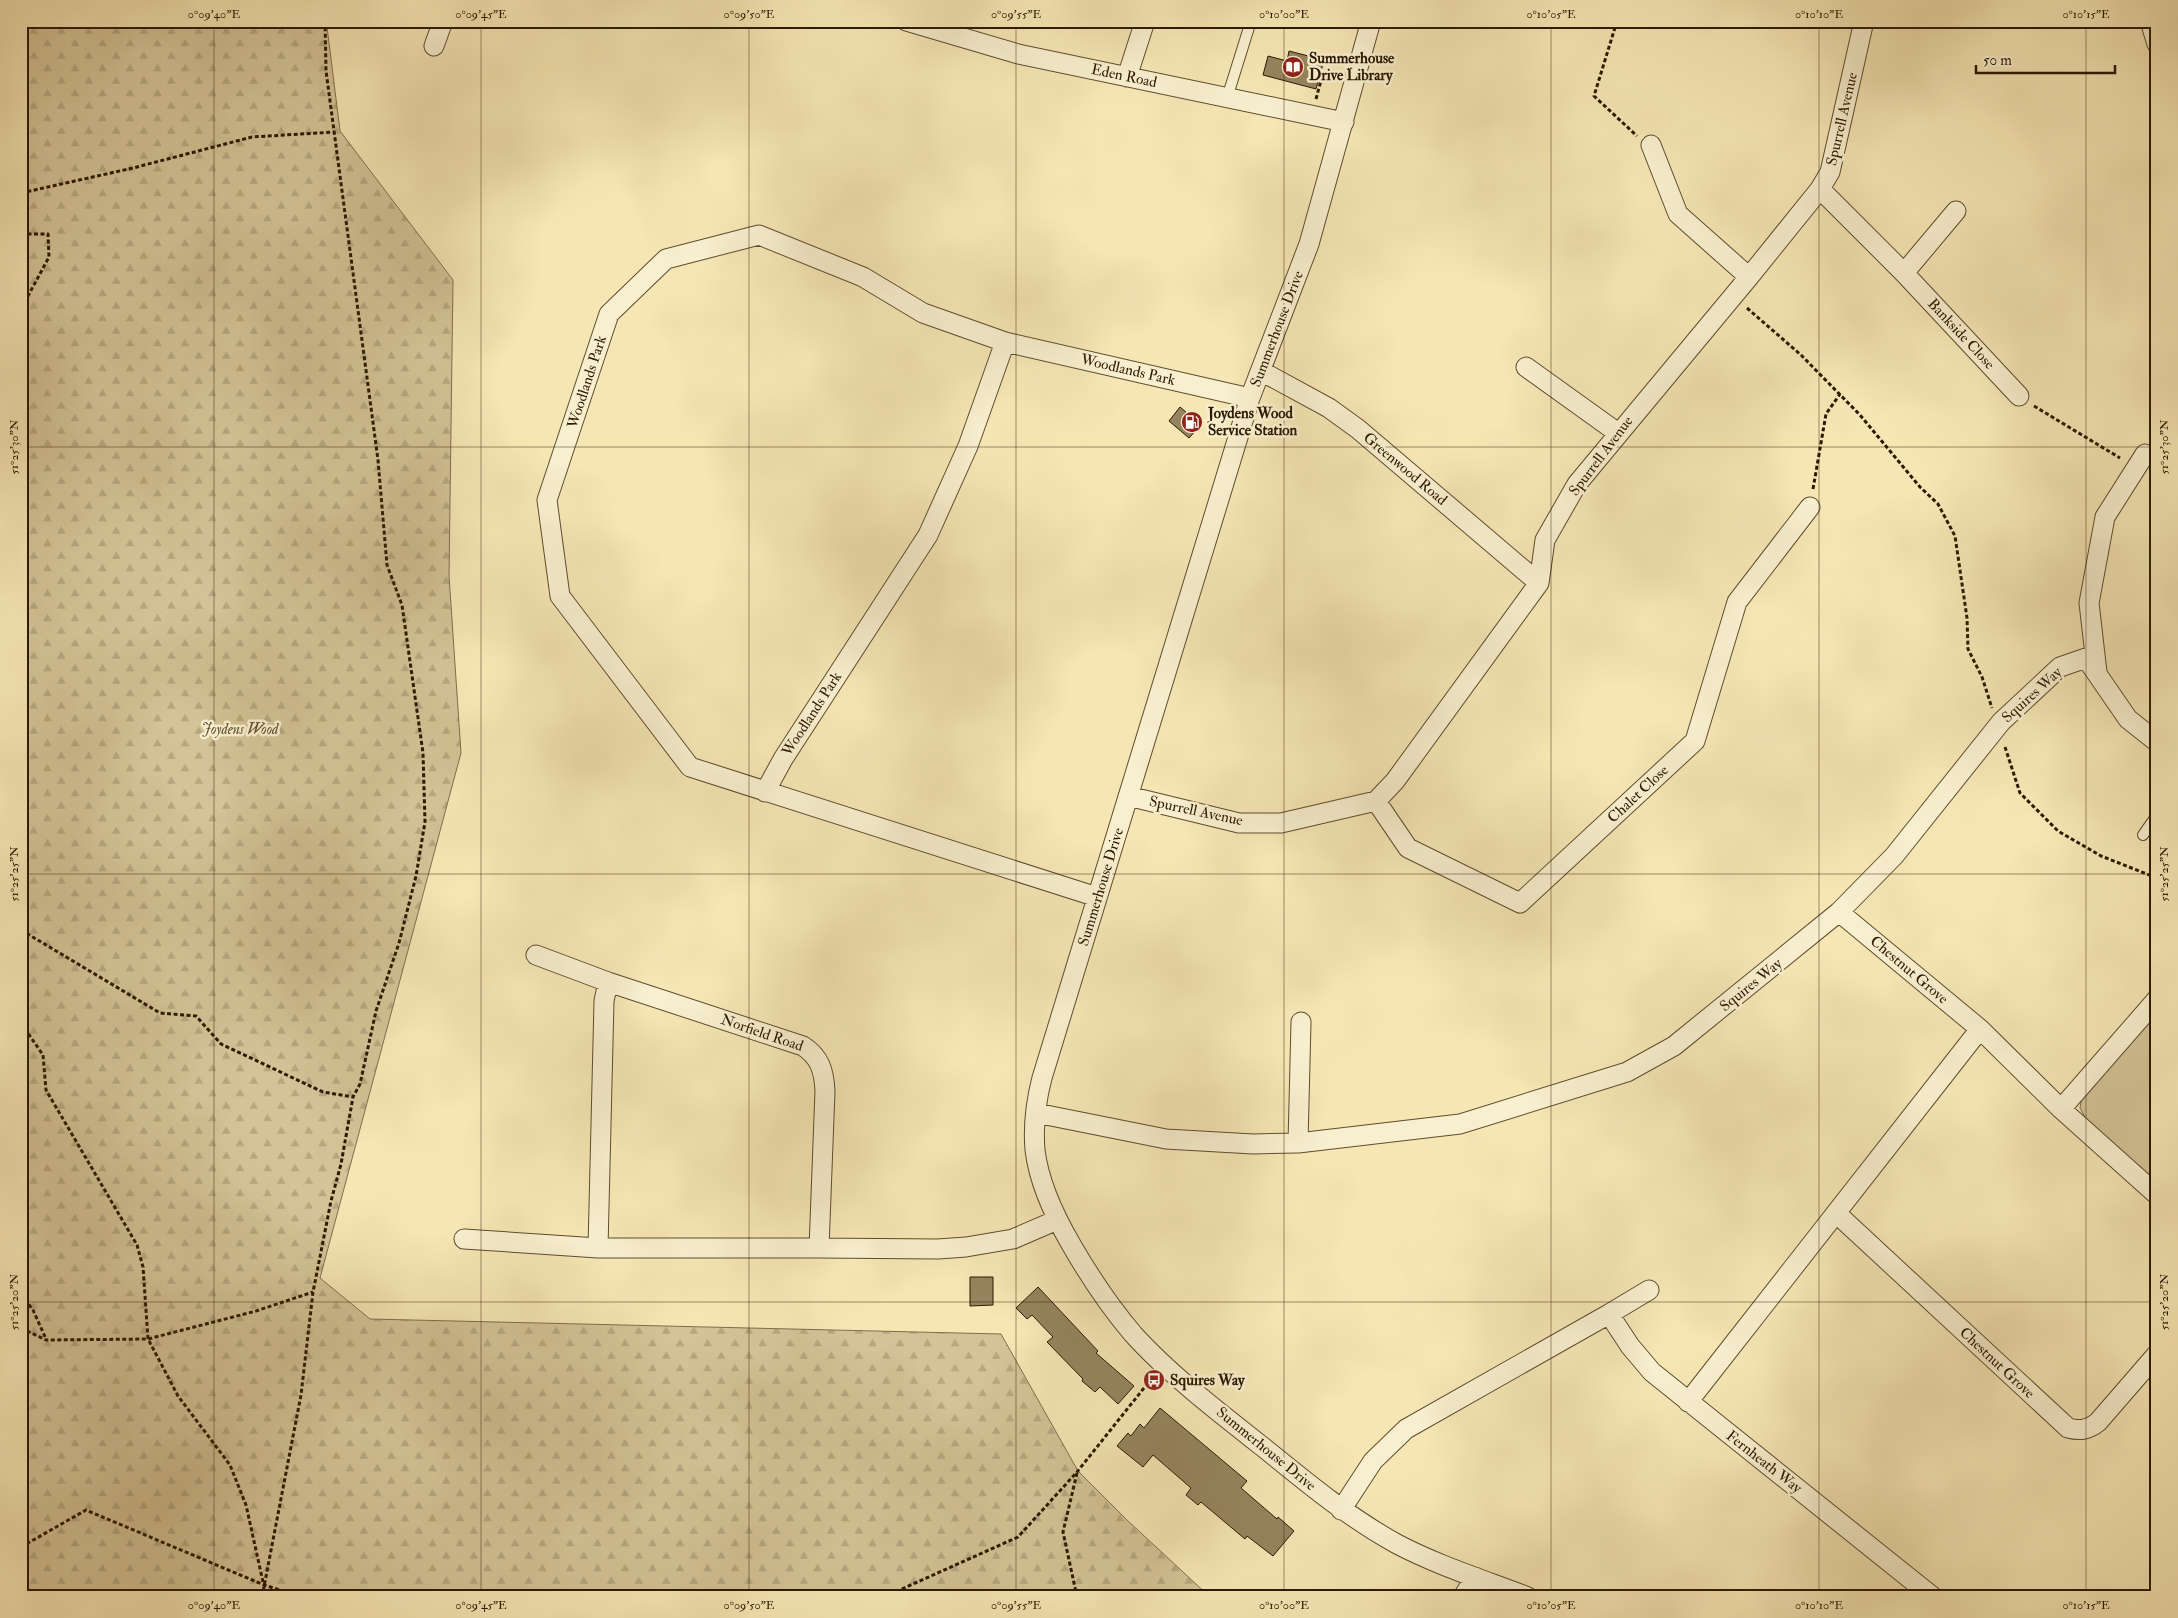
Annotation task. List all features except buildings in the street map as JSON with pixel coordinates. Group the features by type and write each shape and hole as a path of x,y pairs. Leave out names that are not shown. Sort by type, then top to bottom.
{"street":[{"path":"434,46 442,21"},
{"name":"Eden Road","path":"906,21 1018,54 1344,122"},
{"path":"1128,77 1145,21"},
{"name":"Summerhouse Drive","path":"1371,21 1309,244 1250,398 1042,1078 1036,1113 1036,1157 1057,1220 1082,1263 1113,1309 1134,1335 1163,1363 1241,1430 1341,1510 1418,1554 1528,1597"},
{"name":"Spurrell Avenue","path":"1128,796 1239,823 1281,823 1376,801 1395,781 1539,583 1545,540 1577,484 1820,189 1830,172 1864,21"},
{"path":"2150,21 2157,44"},
{"path":"1652,145 1678,214 1749,277"},
{"name":"Bankside Close","path":"1820,189 1904,273 2018,396"},
{"path":"1904,273 1956,211"},
{"name":"Woodlands Park","path":"1098,896 690,768 560,596 547,500 609,314 666,259 759,235 863,277 923,313 1005,342 1250,398"},
{"name":"Woodlands Park","path":"765,792 783,759 928,535 968,446 1005,342"},
{"path":"1526,367 1618,433"},
{"name":"Greenwood Road","path":"1261,371 1329,408 1358,429 1539,583"},
{"path":"2141,461 2105,517 2089,603 2097,672 2128,719 2157,742"},
{"name":"Chalet Close","path":"1376,801 1408,848 1520,903 1695,741 1737,602 1810,507"},
{"name":"Squires Way","path":"1036,1113 1166,1139 1253,1144 1298,1143 1460,1124 1627,1072 1674,1046 1839,912 1894,856 1998,727 2060,667 2086,658 2097,672"},
{"name":"Chestnut Grove","path":"1839,912 1980,1029 2061,1109 2157,1195"},
{"name":"Norfield Road","path":"536,955 608,982 803,1046 817,1057 824,1075 825,1091 819,1248"},
{"path":"598,1248 604,1001 608,982"},
{"path":"2061,1109 2157,999"},
{"path":"1298,1143 1301,1022"},
{"path":"1688,1402 1980,1029"},
{"name":"Chestnut Grove","path":"1836,1213 2068,1428 2091,1428 2157,1354"},
{"path":"464,1239 598,1248 938,1249 966,1247 1013,1239 1057,1220"},
{"path":"1341,1510 1373,1462 1406,1428 1649,1290"},
{"name":"Fernheath Way","path":"1609,1314 1630,1346 1652,1372 1933,1597"},
{"path":"1463,1597 1475,1577"}],"lane":[{"path":"1227,98 1251,21"},
{"path":"2142,835 2157,815"}],"path":[{"path":"262,1597 301,1395 312,1292 331,1201 341,1164 353,1097 360,1084 376,1010 399,943 416,876 425,812 423,753 402,606 387,565 378,460 326,71 325,21"},
{"path":"1617,21 1594,96 1636,136 1652,145"},
{"path":"1318,93 1323,73"},
{"path":"21,193 133,168 252,137 334,132"},
{"path":"21,234 48,234 50,257 21,309"},
{"path":"1734,294 1756,317 1801,355 1840,394 1920,487 1938,504 1955,536 1967,618 1968,649 1982,677 2020,793 2058,831 2101,856 2157,878"},
{"path":"1810,507 1826,414 1840,394"},
{"path":"2018,396 2141,461"},
{"path":"21,930 160,1013 196,1016 221,1044 323,1092 353,1097"},
{"path":"21,1024 44,1055 46,1090 136,1245 143,1267 148,1340 178,1396 230,1466 246,1505 264,1585"},
{"path":"21,1328 46,1340 148,1340 256,1311 312,1292"},
{"path":"21,1294 33,1310 46,1340"},
{"path":"884,1597 1018,1537 1078,1471 1163,1363"},
{"path":"1077,1597 1063,1532 1078,1471"},
{"path":"21,1547 86,1510 264,1585 302,1597"}],"green space":[{"name":"Joydens Wood","path":"21,21 329,21 327,27 340,131 453,280 449,576 461,753 320,1278 370,1319 1001,1334 1078,1471 1128,1521 1210,1597 21,1597"},
{"path":"2157,1011 2157,1184 2086,1119 2080,1108 2082,1096"}],"place":[{"name":"Summerhouse Drive Library","path":"1293,67"},
{"name":"Joydens Wood Service Station","path":"1192,422"},
{"name":"Squires Way","path":"1154,1380"}]}
